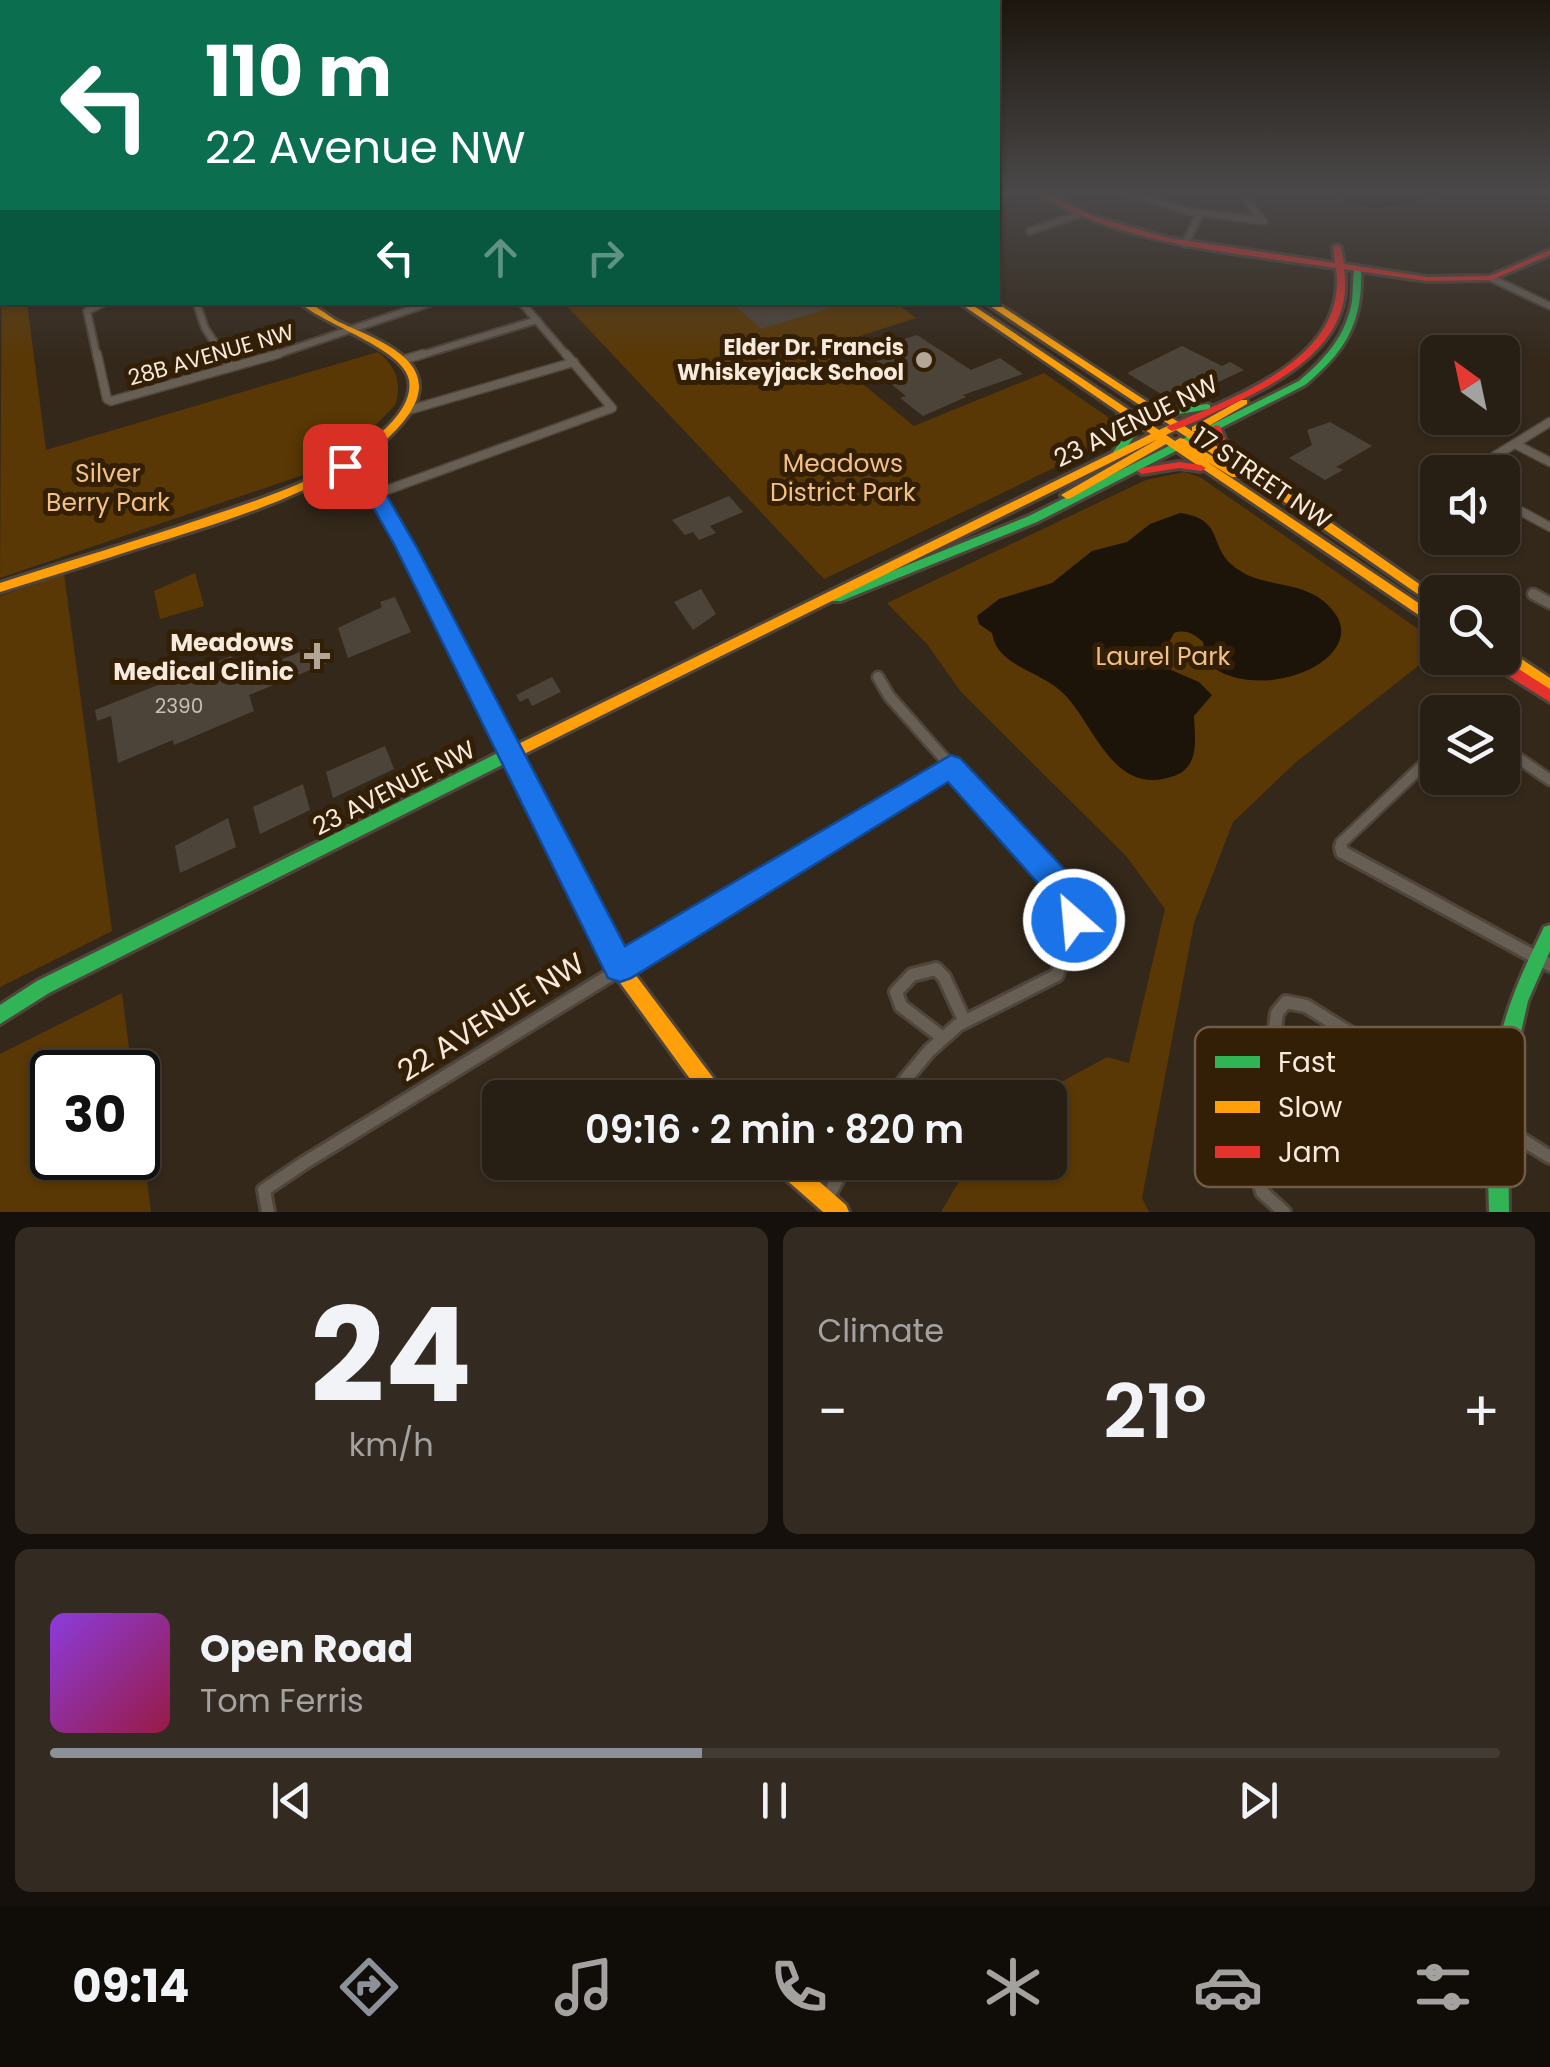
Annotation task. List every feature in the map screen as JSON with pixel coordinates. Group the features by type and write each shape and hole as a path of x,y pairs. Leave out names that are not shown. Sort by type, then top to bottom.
{"main road":[{"path":"1207,248 1444,281 1491,278 1550,252"},
{"name":"23 AVENUE NW","path":"0,1004 43,987 1106,461 1216,428 1274,398 1319,370 1348,336 1353,285 1350,269 1337,248"},
{"name":"23 AVENUE NW","path":"818,602 848,595 1032,520 1124,474 1220,405 1279,376 1311,354 1328,337 1341,312 1350,269"},
{"path":"0,588 298,488 345,466 408,410 414,384 412,372 403,360 321,320 307,305"},
{"name":"17 STREET NW","path":"967,305 1114,405 1274,489 1420,591"},
{"path":"978,305 1081,361"},
{"name":"17 STREET NW","path":"993,305 1141,402 1212,472 1420,611"},
{"path":"1030,347 1354,544"},
{"path":"1274,398 1313,364 1311,354"},
{"path":"1032,520 1079,486 1264,391 1279,376"},
{"path":"1141,402 1172,412 1220,405"},
{"path":"1106,461 1131,434 1129,422 1114,405"},
{"path":"1216,428 1222,443 1274,489"},
{"path":"1124,474 1178,464 1212,472"},
{"path":"345,466 376,494 620,967 699,1080"},
{"path":"1520,664 1550,686"},
{"path":"1517,675 1550,696"},
{"path":"1507,1027 1518,989 1550,933"},
{"name":"23 AVENUE NW","path":"0,1015 43,987"},
{"path":"801,1180 838,1212"},
{"path":"1498,1187 1499,1212"}],"street":[{"path":"1491,278 1550,306"},
{"path":"95,305 88,307 107,399 111,400"},
{"path":"197,305 205,328 231,367"},
{"name":"28B AVENUE NW","path":"111,400 347,332 425,305"},
{"path":"376,494 612,408 524,305"},
{"path":"403,360 536,320"},
{"path":"408,410 574,362"},
{"path":"1497,455 1550,422"},
{"path":"1515,444 1550,462"},
{"path":"1520,511 1550,527"},
{"path":"1533,594 1550,603"},
{"path":"878,678 889,696 1075,903 1074,920 1057,975 964,1020 906,1080"},
{"path":"1520,759 1550,780"},
{"name":"22 AVENUE NW","path":"268,1212 264,1190 951,766"},
{"path":"1420,768 1341,842 1342,852 1550,965"},
{"path":"943,1038 901,1006 896,992 903,981 926,968 936,969 944,977 964,1020"},
{"path":"1275,1027 1277,1013 1286,1002 1306,1006 1340,1027"},
{"path":"1525,1141 1550,1157"},
{"path":"825,1202 837,1180"},
{"path":"1261,1187 1284,1212"}],"green space":[{"name":"Silver Berry Park","path":"2,305 27,305 46,450 378,352 396,376 395,405 351,451 318,470 0,578"},
{"name":"Meadows District Park","path":"566,305 899,305 916,318 820,349 914,426 1044,373 1108,417 1110,441 824,579"},
{"name":"Laurel Park","path":"1184,472 1200,477 1420,630 1420,664 1295,763 1233,822 1194,923 1142,1198 1149,1212 941,1212 960,1180 1067,1180 1066,1080 1107,1057 1129,1063 1165,909 1127,857 961,692 927,644 887,603 1146,480"},
{"path":"195,573 204,606 160,619 154,591"},
{"path":"64,574 112,931 0,987 0,596"},
{"path":"122,993 129,1050 30,1050 30,1180 147,1180 151,1212 0,1212 0,1054"}],"shaded area":[{"path":"1180,513 1209,526 1224,556 1243,573 1297,588 1323,601 1334,612 1341,630 1337,647 1323,661 1279,679 1253,680 1228,675 1206,662 1203,642 1193,635 1174,633 1161,658 1162,666 1199,682 1212,695 1194,716 1194,751 1188,766 1174,776 1154,780 1122,769 1067,697 1003,654 977,616 999,599 1052,583 1092,551 1127,542 1150,524"}],"building":[{"path":"734,305 840,305 761,329"},
{"name":"Elder Dr. Francis Whiskeyjack School","path":"917,335 971,370 1000,358 1023,374 963,395 966,397 923,416 900,398 906,396 867,365 883,359 870,350"},
{"path":"1182,346 1222,366 1230,362 1244,370 1195,393 1161,394 1127,373"},
{"path":"1330,422 1372,446 1336,467 1343,470 1325,480 1289,458 1312,445 1307,430"},
{"path":"729,496 743,512 710,526 716,533 699,540 693,532 685,535 672,520"},
{"path":"701,589 716,614 693,630 674,602"},
{"path":"395,597 411,632 348,658 338,628"},
{"path":"320,644 327,663 249,695 254,711 174,745 173,740 118,763 111,716 97,721 95,710 231,656 238,677"},
{"path":"552,677 561,692 532,706 528,698 520,702 516,695"},
{"path":"385,746 394,769 333,798 326,772"},
{"path":"303,784 310,810 260,834 253,807"},
{"path":"228,818 236,847 180,873 175,846"}],"traffic: fast":[{"path":"837,598 1033,519 1302,383 1328,360 1346,334 1356,305 1357,270"},
{"path":"1157,409 1172,412 1207,407"},
{"path":"1118,452 1131,434 1123,414"},
{"path":"345,466 376,494 408,551 588,905"},
{"path":"0,1015 43,987 515,752"},
{"path":"1512,1027 1550,933"},
{"path":"1499,1187 1499,1212"}],"traffic: slow":[{"path":"0,588 298,488 352,459 391,428 406,412 414,395 414,378 408,366 397,355 307,305"},
{"path":"966,305 1420,611"},
{"path":"993,305 1274,489 1420,591"},
{"path":"1196,429 1244,402"},
{"path":"515,752 1172,428"},
{"path":"1067,495 1168,439"},
{"path":"1180,441 1236,475"},
{"path":"1520,664 1550,685"},
{"path":"588,905 619,967 703,1080"},
{"path":"802,1180 839,1212"}],"traffic: jam":[{"path":"1217,248 1427,279 1491,278 1550,252"},
{"path":"1172,428 1267,383 1320,342 1336,316 1343,285 1337,248"},
{"path":"1216,428 1220,440 1238,459"},
{"path":"1142,471 1179,465 1201,468"},
{"path":"1517,675 1550,696"}],"place":[{"name":"Elder Dr. Francis Whiskeyjack School","path":"924,360"},
{"name":"Meadows Medical Clinic","path":"317,656"}],"route":[{"path":"345,466 376,494 406,546 620,967 951,766 1075,903 1074,920"}]}
